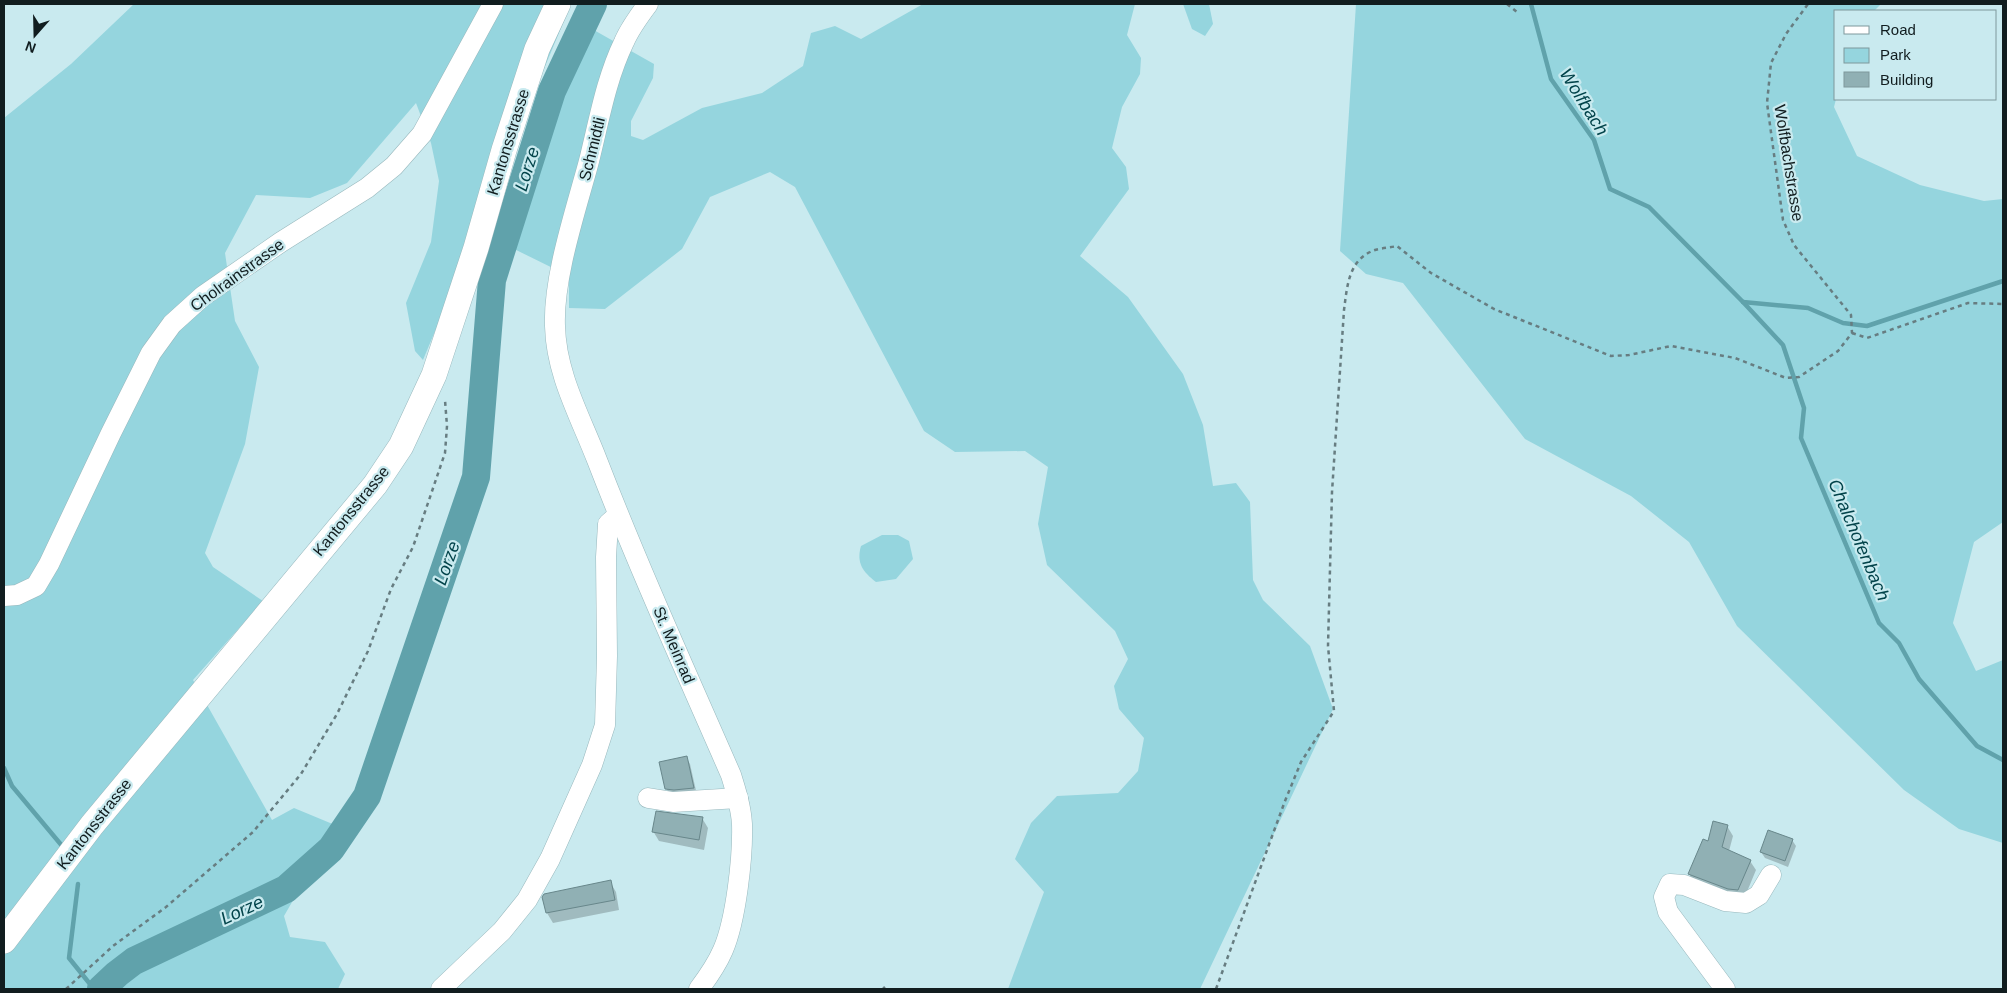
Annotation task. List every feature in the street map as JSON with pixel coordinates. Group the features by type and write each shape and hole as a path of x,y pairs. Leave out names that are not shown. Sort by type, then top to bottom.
{"main road":[{"name":"Kantonsstrasse","path":"4,941 92,825 375,485 401,446 434,375 476,248 504,150 537,49 558,4"}],"street":[{"name":"Cholrainstrasse","path":"4,596 17,595 36,586 49,564 151,353 172,324 203,296 282,242 367,188 394,166 422,134 493,4"},
{"name":"Schmidtli","path":"556,301 564,258 608,86 624,42 648,4"},
{"name":"St. Meinrad","path":"556,301 556,348 562,375 618,515 731,775 738,798 742,825 739,872 730,933 714,967 699,989"},
{"path":"441,989 502,931 527,900 550,860 592,766 605,725 607,656 606,557 608,524 618,515"},
{"path":"648,798 673,802 738,798"},
{"path":"1725,989 1668,912 1664,897 1670,884 1684,885 1725,901 1746,902 1759,895 1771,875"}],"path":[{"path":"1507,4 1517,12"},
{"name":"Wolfbachstrasse","path":"1808,4 1786,34 1771,64 1767,103 1783,220 1794,245 1851,316 1852,333"},
{"path":"1216,989 1285,800 1301,762 1334,711 1328,646 1332,492 1344,310 1348,282 1356,262 1371,251 1397,246 1431,273 1494,309 1611,356 1629,355 1671,346 1735,358 1786,378 1799,378 1838,351 1852,333 1868,338 1968,304 2003,304"},
{"path":"66,989 89,966 166,907 253,832 301,774 336,714 368,652 391,590 413,547 445,453 447,426 445,398"}],"green space":[{"path":"134,4 571,4 423,360 415,351 406,303 431,242 439,181 431,143 416,103 347,183 310,198 256,195 225,253 235,321 259,367 245,444 205,553 213,567 263,601 193,680 272,820 294,808 335,825 312,852 299,890 284,916 290,937 325,942 345,974 338,989 4,989 4,118 71,64"},
{"path":"923,4 1135,4 1127,35 1141,58 1140,74 1122,107 1112,148 1126,167 1129,189 1080,256 1128,297 1183,374 1203,425 1213,486 1236,483 1250,502 1253,580 1263,600 1310,646 1333,709 1200,989 1008,989 1044,892 1015,859 1031,823 1057,796 1118,793 1138,771 1144,738 1119,709 1114,686 1128,659 1115,631 1047,565 1038,524 1048,467 1025,451 955,452 924,431 795,187 770,172 710,197 682,249 605,309 569,308 569,276 506,245 585,25 654,64 653,78 631,121 631,136 643,140 702,108 762,93 803,66 811,33 835,26 861,39"},
{"path":"1183,4 1209,4 1213,24 1205,36 1192,29"},
{"path":"1356,4 1881,4 1875,10 1834,10 1834,100 1836,100 1834,107 1857,156 1920,185 1984,201 2003,199 2003,522 1974,542 1953,623 1976,671 2003,660 2003,843 1959,829 1904,790 1737,626 1689,542 1631,496 1525,439 1403,283 1366,274 1340,251"},
{"path":"882,535 898,535 909,541 913,559 896,579 876,582 864,571 859,557 861,546"}],"building":[{"path":"687,756 694,788 665,789 659,762"},
{"path":"656,811 703,817 699,840 652,832"},
{"path":"1713,821 1728,825 1722,847 1751,860 1738,890 1728,889 1688,874 1703,839 1708,841"},
{"path":"1768,830 1793,839 1785,861 1760,852"},
{"path":"611,880 615,900 546,913 542,897 544,894"}],"waterway":[{"name":"Lorze","path":"101,989 134,961 286,889 331,849 367,796 476,477 492,280 552,91 593,4"},
{"name":"Chalchofenbach","path":"1531,4 1551,79 1594,140 1610,189 1649,207 1783,345 1804,408 1801,438 1879,623 1899,643 1919,679 1977,746 2003,760"},
{"path":"1743,302 1808,308 1843,323 1867,326 2003,281"},
{"path":"4,768 12,786 63,847"},
{"path":"78,884 69,958 94,989"}],"water label":[{"name":"Wolfbach","path":"1584,102"}]}
